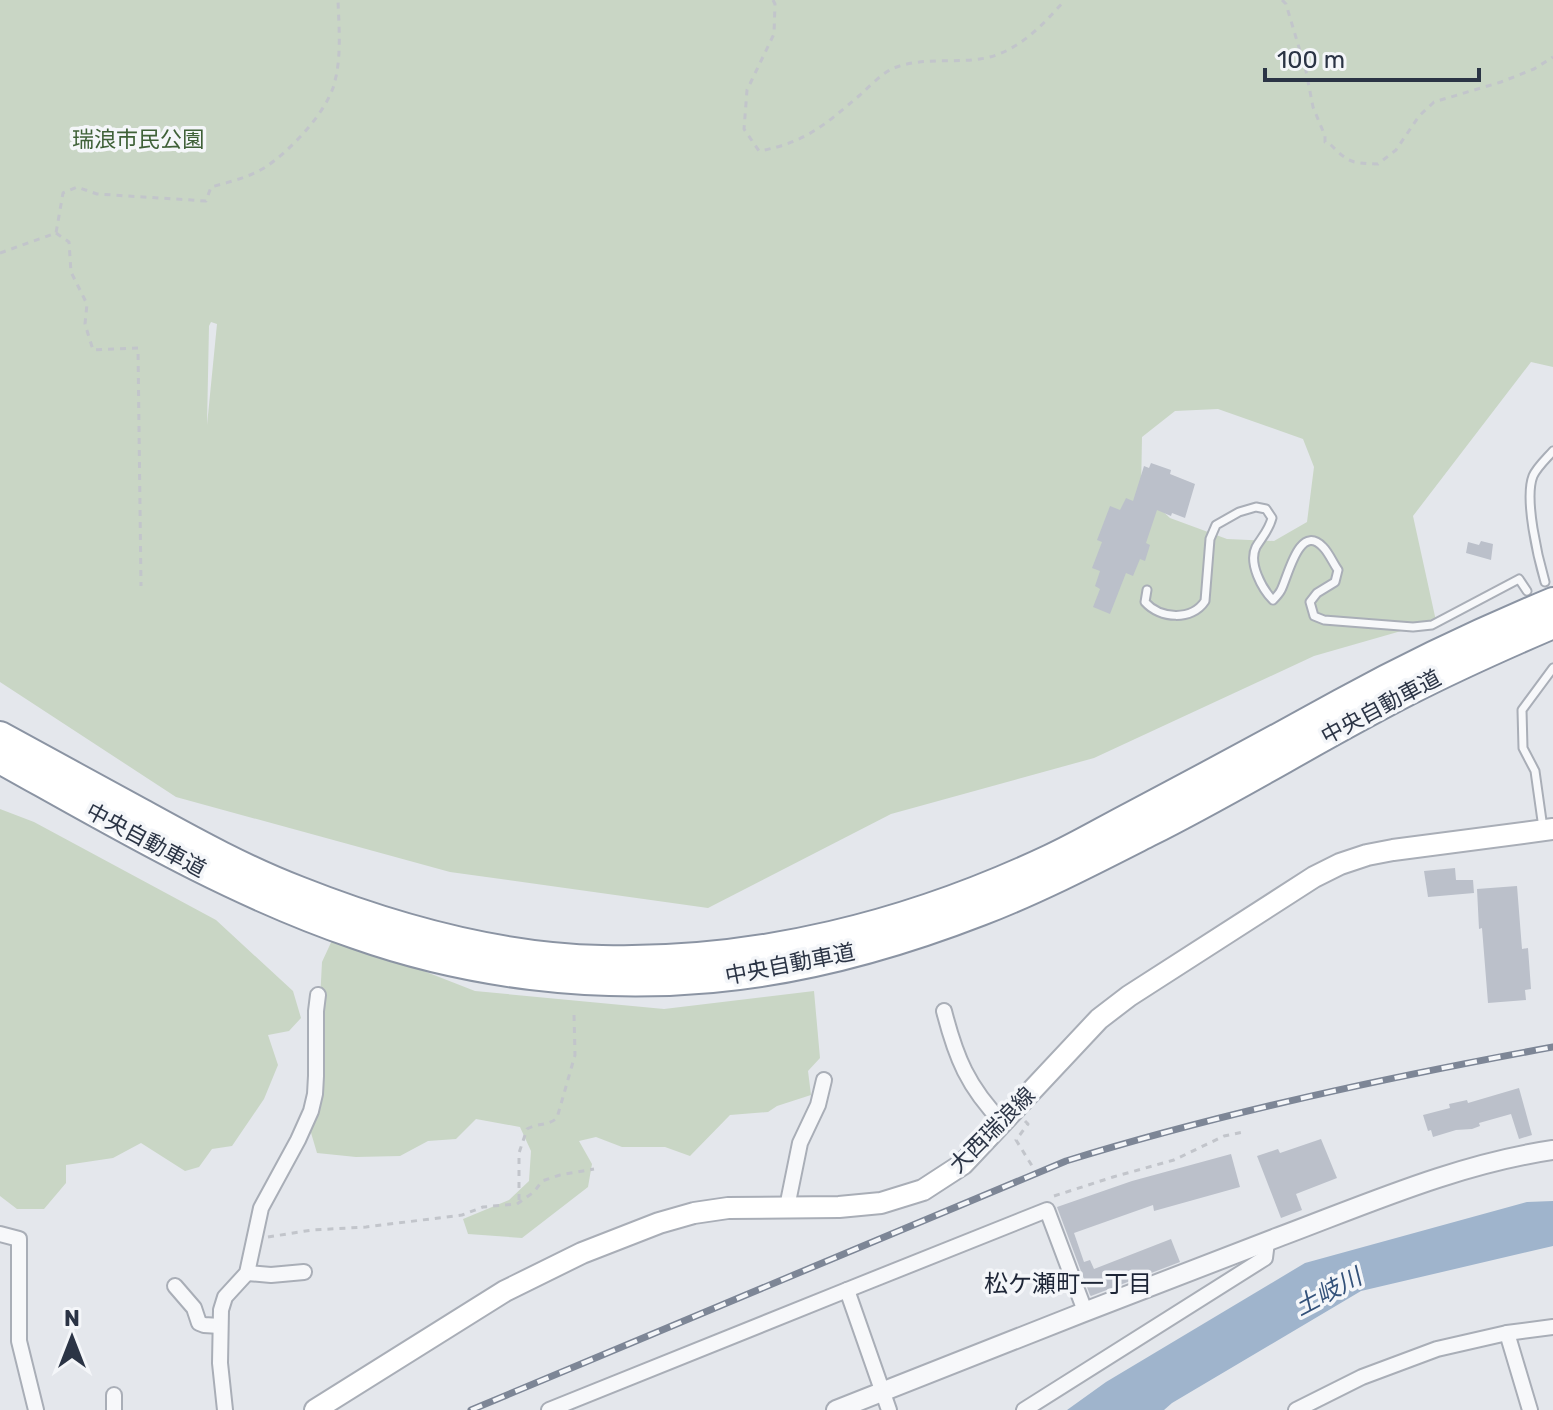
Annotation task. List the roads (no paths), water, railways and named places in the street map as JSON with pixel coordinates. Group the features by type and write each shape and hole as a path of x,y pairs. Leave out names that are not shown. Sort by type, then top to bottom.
{"highway":[{"name":"中央自動車道","path":"0,735 196,842 297,890 411,928 463,941 526,952 598,959 670,959 750,951 883,922 934,905 1051,857 1345,700 1445,651 1549,592"},
{"name":"中央自動車道","path":"0,760 185,863 288,910 405,951 515,974 599,981 713,979 769,972 871,949 984,911 1153,831 1406,693 1553,625"},
{"path":"0,724 45,750 83,781"},
{"path":"0,775 93,822 185,863"}],"main road":[{"name":"大西瑞浪線","path":"315,1410 505,1291 582,1253 659,1223 728,1208 839,1207 881,1203 923,1190 963,1164 1099,1019 1129,996 1314,877 1367,855 1548,830"}],"street":[{"path":"225,1410 220,1363 221,1310 225,1297 247,1273 261,1208 311,1111 315,1094 318,995"},
{"path":"944,1011 966,1076 977,1092 1008,1115"},
{"path":"787,1207 800,1143 818,1105 824,1080"},
{"path":"836,1410 1434,1178 1522,1154 1553,1150"},
{"path":"549,1410 1047,1210 1085,1311"},
{"path":"0,1234 19,1239 19,1341 36,1410"},
{"path":"1024,1410 1265,1258 1267,1242"},
{"path":"247,1273 271,1275 304,1272"},
{"path":"175,1286 194,1308 199,1323 220,1326"},
{"path":"847,1290 889,1410"},
{"path":"1298,1409 1362,1377 1437,1349 1507,1333 1553,1327"},
{"path":"1507,1333 1530,1410"}],"lane":[{"path":"1549,592 1536,546 1531,490 1533,475 1553,451"},
{"path":"1147,590 1145,602 1155,611 1186,615 1200,608 1205,601 1210,539 1216,525 1256,507 1266,509 1272,518 1270,527 1254,550 1253,560 1267,594 1273,600 1281,592 1296,551 1305,543 1315,542 1323,546 1338,570 1335,582 1317,593 1310,602 1314,616 1324,620 1413,627 1432,625 1519,579 1527,591"},
{"path":"1548,830 1535,771 1523,748 1522,710 1553,668"}],"water":[{"name":"土岐川","path":"1553,1201 1553,1246 1361,1291 1164,1410 1067,1410 1106,1382 1305,1263 1527,1202"}],"railway":[{"path":"471,1410 1066,1161 1308,1097 1553,1047"}],"district":[{"name":"松ケ瀬町一丁目","path":"1068,1284"}],"park label":[{"name":"瑞浪市民公園","path":"138,139"}]}
